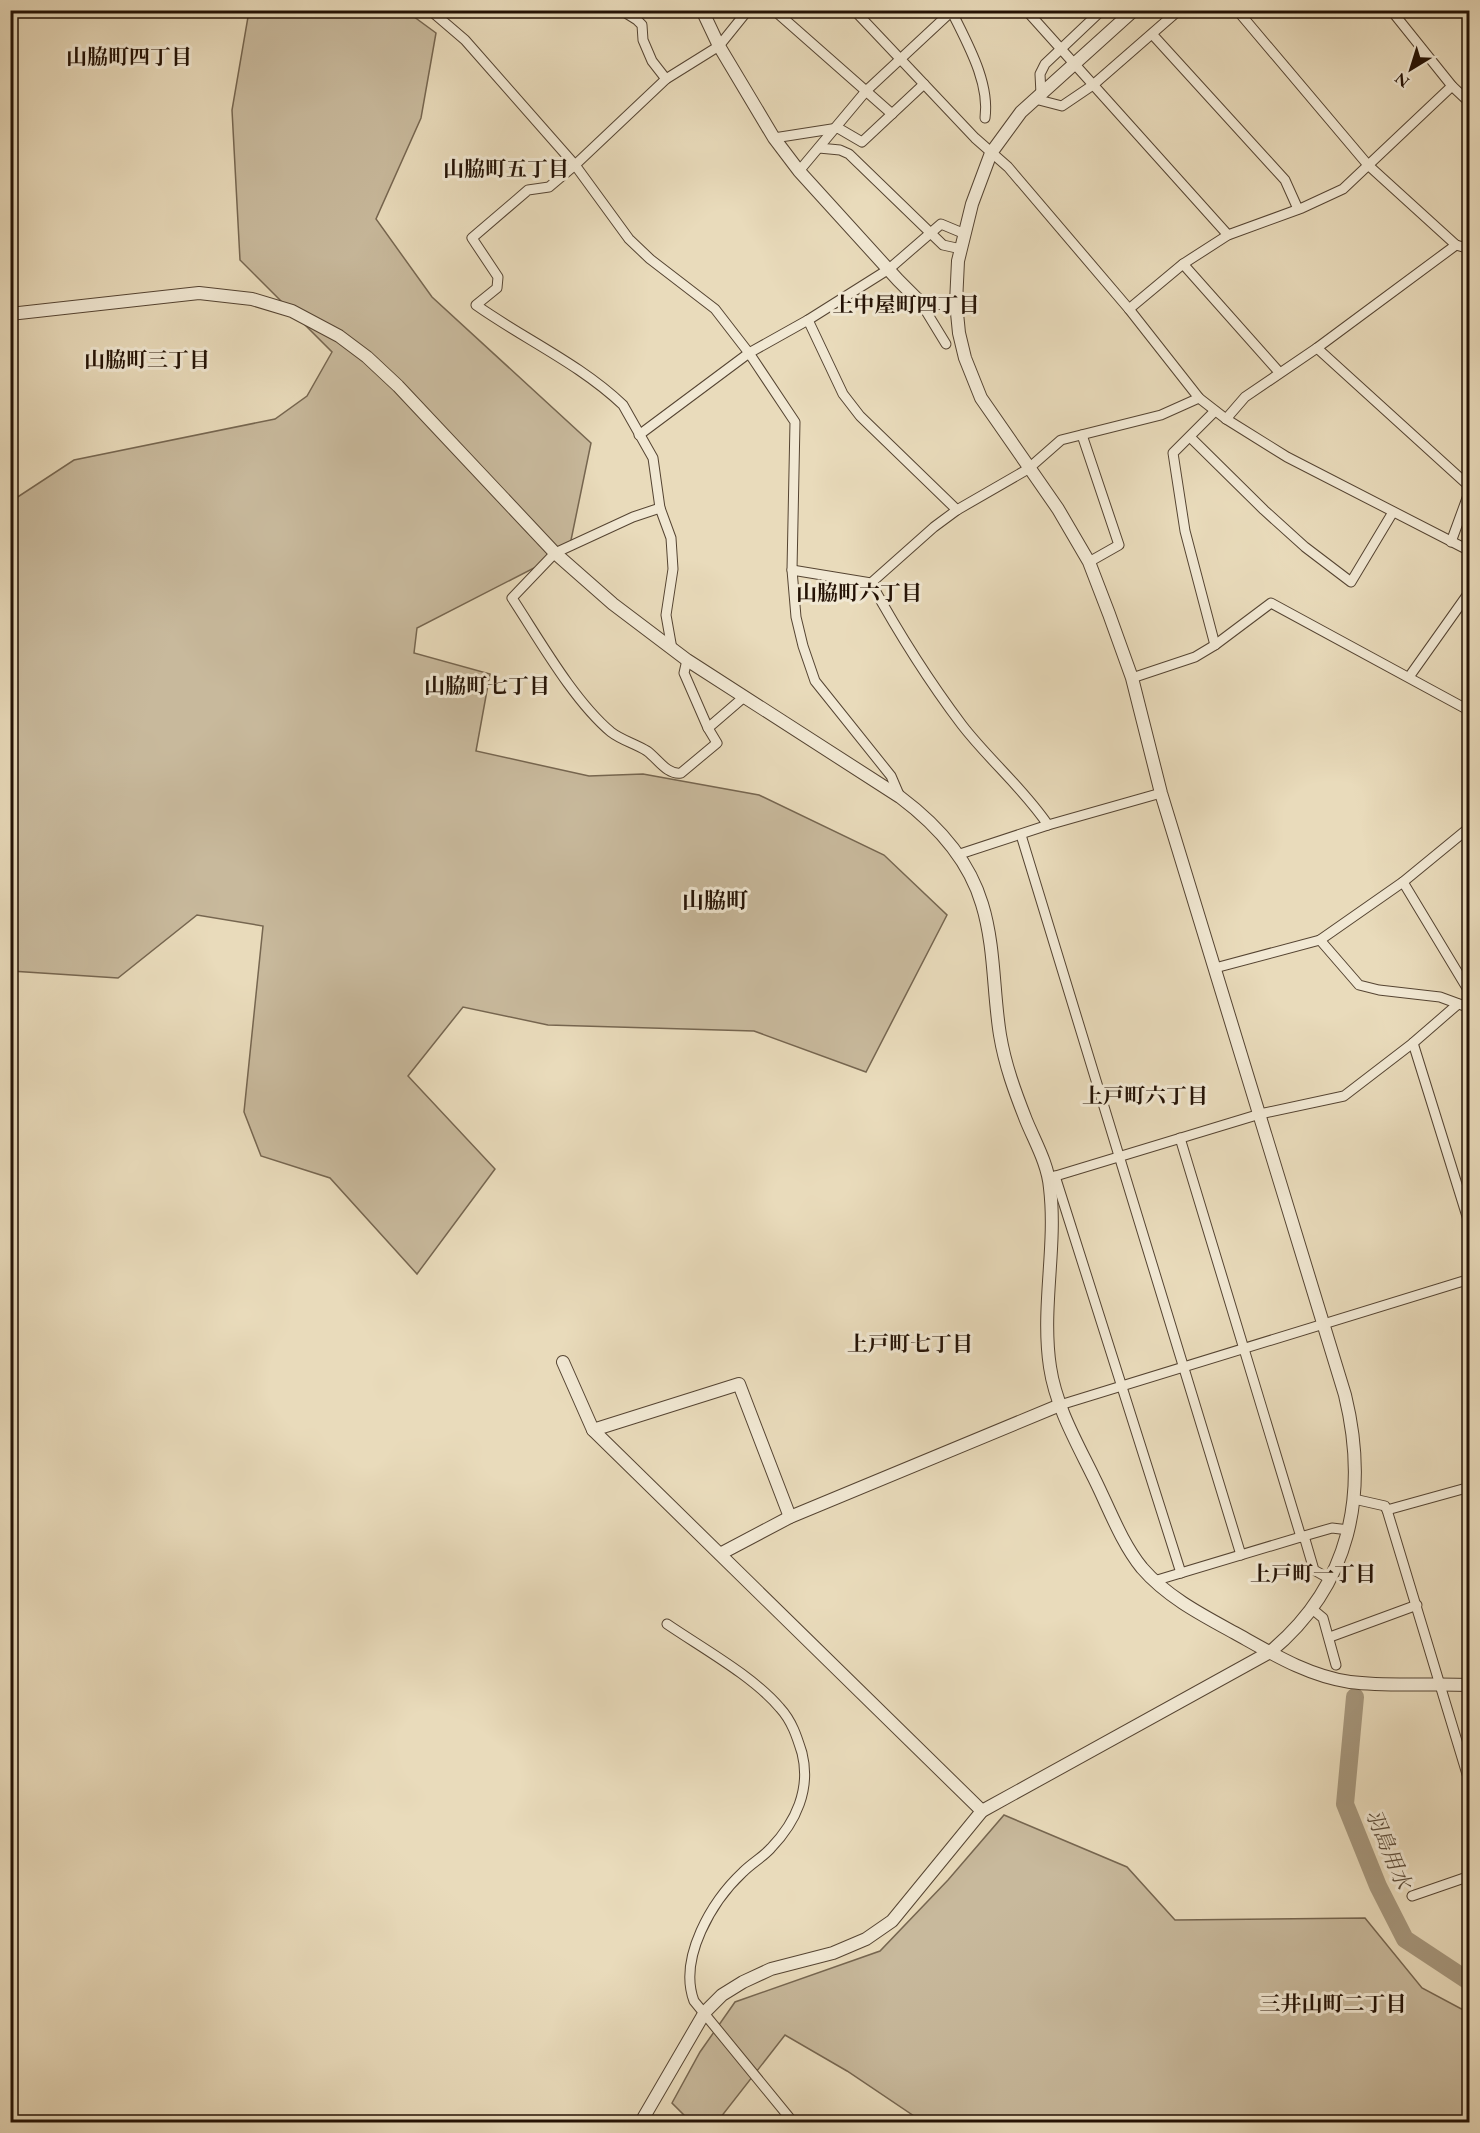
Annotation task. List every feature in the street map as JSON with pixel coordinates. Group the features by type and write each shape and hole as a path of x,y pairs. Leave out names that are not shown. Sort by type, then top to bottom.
{"street":[{"path":"430,10 465,40 575,165 629,239 650,259 715,309 749,353 795,422 792,570 796,617 803,646 815,681 891,776 900,797"},
{"path":"621,10 642,25 644,40 652,61 666,79"},
{"path":"702,10 719,46 774,138 799,171 921,303 946,344"},
{"path":"672,649 666,615 673,569 671,538 660,508 653,458 623,405 616,398 586,375 505,326 476,305 497,288 498,277 472,237 528,190 549,187 666,79 719,46 748,10"},
{"path":"774,10 892,114"},
{"path":"854,10 924,84 1008,167 1129,309 1199,398 1226,419 1317,473 1470,551"},
{"path":"1026,10 1228,235"},
{"path":"1038,97 1040,74 1045,64 1102,10"},
{"path":"641,2122 705,2012 722,1995 771,1969 833,1953 866,1939 892,1922 982,1811 1270,1652 1293,1630 1330,1579 1348,1530 1356,1472 1354,1434 1345,1395 1161,793 1132,678 1089,562 1058,508 991,414 973,381 959,333 956,303 958,261 982,174 992,153 1021,112 1134,10"},
{"path":"1038,97 1062,106 1093,85 1179,10"},
{"path":"1237,10 1368,165 1456,244 1470,249"},
{"path":"1391,10 1452,86 1470,103"},
{"path":"799,171 838,128 866,92 952,11 975,64 987,104 985,118"},
{"path":"1152,34 1285,180 1298,209"},
{"path":"774,138 838,128 862,142 924,84"},
{"path":"1129,309 1183,264 1228,235 1298,209 1343,189 1452,86"},
{"path":"819,148 840,150 849,154 943,245 961,249"},
{"path":"639,435 749,353 808,320 889,268 941,224 965,234"},
{"path":"1226,419 1245,397 1317,348 1456,244"},
{"path":"1183,264 1280,372"},
{"path":"10,314 199,293 252,299 292,311 339,336 367,357 398,386 555,553 613,604 687,660 900,797 924,815 969,872 983,906 1005,1061 1013,1086 1052,1177 1122,1386 1181,1573"},
{"path":"921,303 956,303"},
{"path":"808,320 843,394 860,416 957,510"},
{"path":"1317,348 1470,488 1451,542"},
{"path":"871,583 934,527 957,510 1028,469 1061,440 1161,415 1199,398"},
{"path":"1215,411 1173,453 1185,531 1215,645"},
{"path":"1082,435 1119,545 1089,562"},
{"path":"1191,437 1264,510 1305,547 1351,582 1393,512"},
{"path":"660,508 633,517 555,553 512,598 578,696 598,720 612,733 646,751 676,774 681,773 717,743 684,673 687,660"},
{"path":"792,570 871,583"},
{"path":"871,583 913,654 963,725 1031,801 1048,825"},
{"path":"1409,677 1470,591"},
{"path":"1132,678 1195,657 1215,645 1271,603 1470,711"},
{"path":"708,728 744,697"},
{"path":"957,855 1048,825 1161,793"},
{"path":"1215,968 1320,940 1403,882 1470,827"},
{"path":"1021,835 1241,1555"},
{"path":"1403,882 1470,993"},
{"path":"1320,940 1359,985 1379,990 1440,997 1470,1008"},
{"path":"1052,1177 1260,1114 1344,1096 1413,1043 1458,1004"},
{"path":"1413,1043 1470,1226"},
{"path":"1180,1138 1314,1570 1330,1579"},
{"path":"1052,1177 1049,1355 1053,1380 1060,1405 1125,1542 1141,1566 1154,1581 1180,1602 1315,1674 1347,1682 1392,1686 1470,1684"},
{"path":"720,1554 790,1517 1060,1405 1470,1279"},
{"path":"563,1362 593,1430 982,1811"},
{"path":"593,1430 739,1384 790,1517"},
{"path":"1387,1510 1470,1487"},
{"path":"1354,1499 1385,1506 1387,1510 1470,1784"},
{"path":"1154,1581 1332,1528 1348,1530"},
{"path":"1330,1637 1417,1605"},
{"path":"1311,1608 1323,1618 1336,1665"},
{"path":"667,1624 749,1680 779,1706 789,1719 798,1738 804,1762 804,1784 800,1805 793,1820 771,1848 742,1873 718,1902 699,1936 690,1966 689,1988 694,2001 793,2122"},
{"path":"1412,1896 1470,1876"}],"shaded area":[{"path":"249,11 406,11 436,33 421,118 376,219 432,297 591,443 569,550 417,628 414,653 490,674 476,751 589,776 643,774 759,795 884,855 947,915 866,1072 754,1031 548,1025 463,1007 408,1076 495,1169 417,1274 330,1178 261,1156 244,1112 263,926 197,915 118,978 11,971 10,502 74,460 275,419 307,396 332,352 240,260 232,110"},
{"path":"1004,1815 1127,1867 1175,1920 1365,1918 1422,1988 1469,2013 1469,2122 923,2122 847,2071 785,2035 717,2122 691,2122 672,2103 700,2052 735,2002 880,1951 948,1880"}],"waterway":[{"name":"羽島用水","path":"1355,1697 1345,1804 1378,1886 1405,1939 1470,1982"}],"district":[{"name":"山脇町四丁目","path":"129,56"},
{"name":"山脇町五丁目","path":"506,168"},
{"name":"上中屋町四丁目","path":"906,304"},
{"name":"山脇町三丁目","path":"147,359"},
{"name":"山脇町六丁目","path":"859,592"},
{"name":"山脇町七丁目","path":"487,685"},
{"name":"山脇町","path":"715,900"},
{"name":"上戸町六丁目","path":"1145,1095"},
{"name":"上戸町七丁目","path":"910,1343"},
{"name":"上戸町一丁目","path":"1313,1573"},
{"name":"三井山町二丁目","path":"1333,2003"}]}
